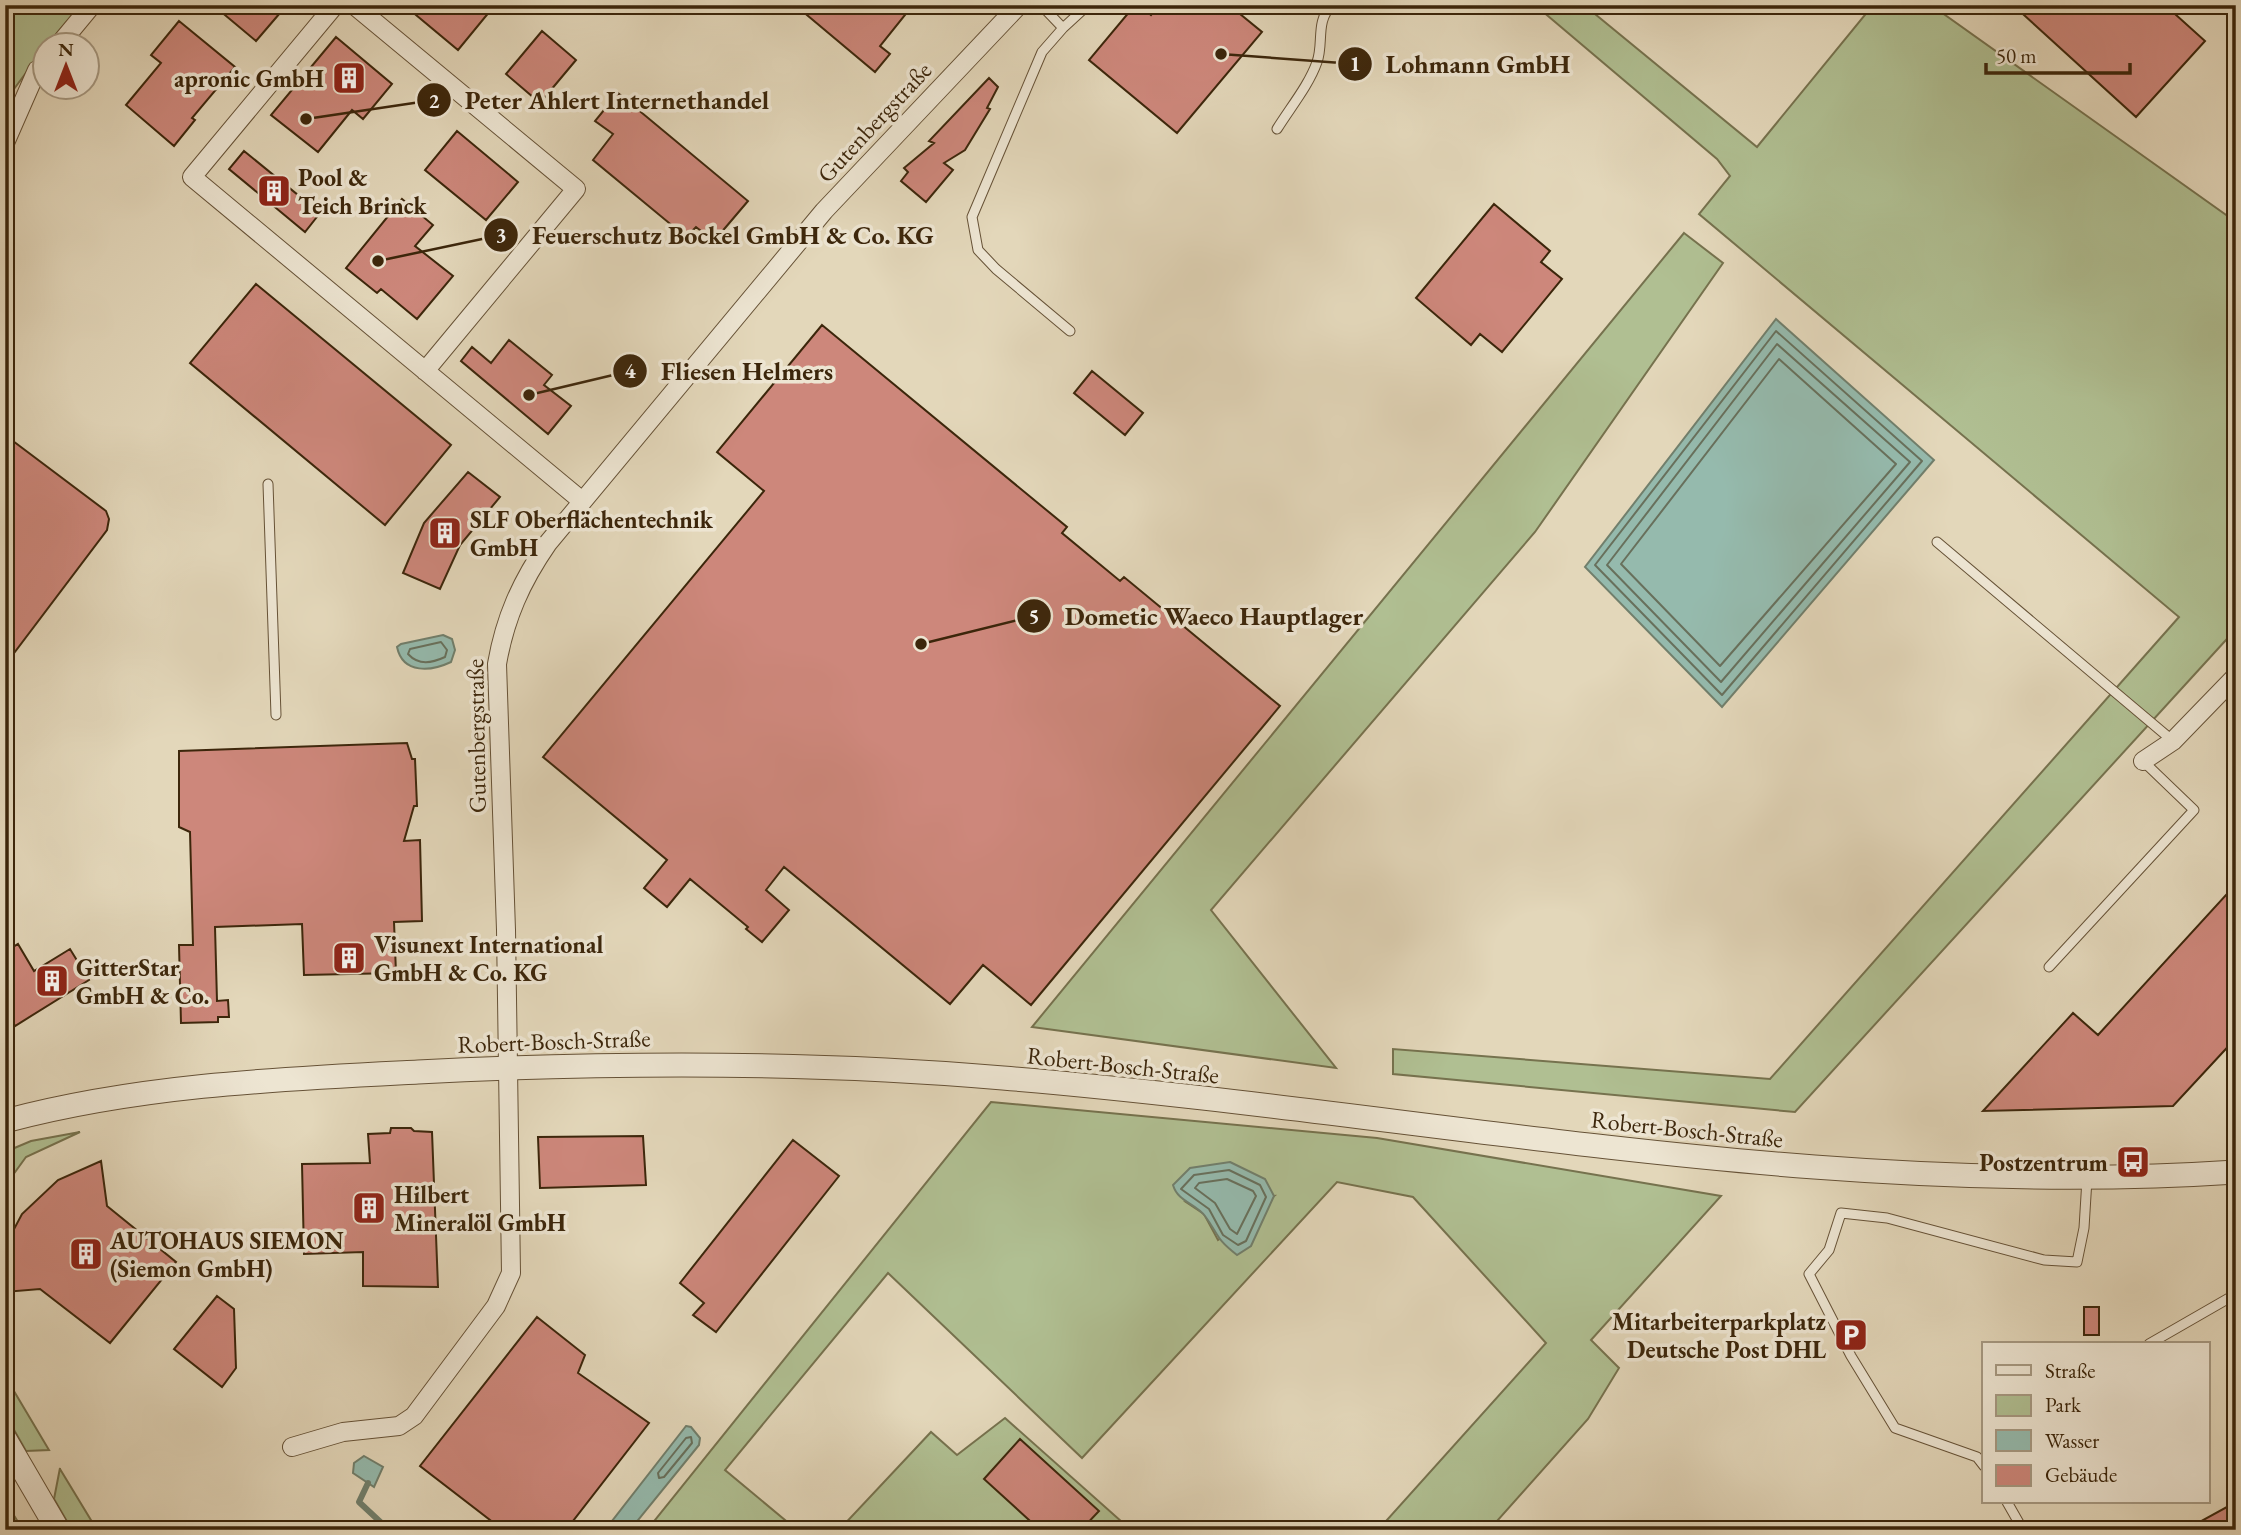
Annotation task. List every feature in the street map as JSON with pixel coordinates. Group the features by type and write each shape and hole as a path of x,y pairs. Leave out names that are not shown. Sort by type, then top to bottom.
{"street":[{"path":"70,32 92,5"},
{"path":"335,5 191,177 582,501"},
{"path":"354,5 576,189 425,371"},
{"name":"Gutenbergstraße","path":"292,1447 344,1432 399,1426 414,1416 496,1306 511,1273 506,930 497,664 502,634 520,585 548,543 582,501 824,211 1019,5"},
{"path":"5,119 32,79"},
{"path":"5,143 32,85"},
{"path":"2143,761 2173,741 2236,676"},
{"name":"Robert-Bosch-Straße","path":"5,1121 76,1105 191,1088 316,1077 507,1067 736,1065 1002,1077 1745,1164 1916,1176 2087,1178 2236,1172"},
{"path":"5,1439 58,1530"}],"lane":[{"path":"1041,5 1063,28"},
{"path":"1070,331 996,269 978,250 972,217 1042,52 1088,5"},
{"path":"1277,129 1318,61 1319,34 1325,11 1332,5"},
{"path":"268,484 276,715"},
{"path":"1937,541 2173,741"},
{"path":"2049,967 2194,810 2143,761"},
{"path":"1982,1463 1977,1457 1895,1428 1851,1356 1809,1275 1829,1250 1841,1213 1887,1218 2044,1260 2077,1262 2084,1228 2087,1178"},
{"path":"2152,1342 2236,1294"},
{"path":"2008,1504 2023,1530"}],"green space":[{"path":"5,5 81,5 58,32 32,32 32,65 5,101"},
{"path":"1535,5 1584,5 1757,147 1873,5 1931,5 2236,222 2236,629 1795,1112 1393,1074 1393,1049 1770,1079 2179,617 1699,214 1730,176 1717,159"},
{"path":"1684,233 1723,263 1535,532 1211,910 1336,1068 1032,1027"},
{"path":"991,1102 1377,1138 1721,1196 1591,1340 1619,1368 1588,1419 1489,1530 1378,1530 1546,1343 1413,1197 1337,1182 1082,1458 888,1273 725,1470 797,1530 647,1530","holes":["1274,1196 1218,1240 1204,1214 1186,1202"]},
{"path":"80,1132 26,1157 5,1186 5,1152 31,1141"},
{"path":"5,1376 49,1450 26,1451 5,1414"},
{"path":"1005,1418 1131,1530 839,1530 931,1432 957,1455"},
{"path":"60,1468 97,1530 72,1530 54,1499"},
{"path":"5,1501 23,1530 5,1530"}],"water":[{"path":"1776,319 1934,460 1722,707 1585,567"},
{"path":"443,635 452,639 455,650 451,662 427,669 412,666 400,656 397,647 401,644"},
{"path":"1230,1162 1265,1179 1274,1196 1251,1246 1237,1255 1221,1240 1205,1216 1183,1199 1173,1185 1190,1168"},
{"path":"686,1426 691,1427 700,1438 699,1445 630,1530 605,1530"},
{"path":"364,1456 383,1467 374,1487 353,1473 354,1463"}],"building":[{"path":"213,5 271,5 280,13 256,41"},
{"path":"404,5 495,5 458,50"},
{"path":"795,5 913,5 880,46 890,54 875,72"},
{"path":"1135,5 1140,5 1151,15 1159,5 1229,5 1262,32 1177,133 1089,60"},
{"path":"2013,5 2165,5 2205,41 2136,117"},
{"path":"179,21 235,67 192,118 195,120 174,146 126,105 161,63 151,55"},
{"path":"542,31 576,60 540,103 506,74"},
{"path":"336,37 392,84 363,119 352,110 318,152 271,115"},
{"path":"989,78 998,87 987,108 990,109 965,150 944,163 953,170 926,202 901,181 908,172 904,168 934,143 929,141"},
{"path":"618,93 748,201 714,241 696,227 686,237 593,160 613,134 595,121"},
{"path":"457,131 518,182 486,220 425,170"},
{"name":"Pool & Teich Brinck","path":"244,151 320,213 305,232 229,169"},
{"path":"402,199 433,225 415,246 453,276 417,319 381,289 377,293 346,268"},
{"path":"1494,204 1550,251 1541,262 1562,279 1502,352 1480,334 1471,345 1416,298"},
{"path":"256,284 451,445 385,525 190,363"},
{"path":"822,325 1067,527 1062,533 1120,581 1124,577 1280,706 1031,1005 983,965 950,1004 784,867 766,890 789,910 762,942 690,879 667,907 644,888 667,860 543,757 764,491 717,452"},
{"path":"509,340 552,375 544,385 571,406 548,434 461,361 472,347 491,363"},
{"path":"1092,371 1143,413 1125,435 1074,393"},
{"path":"5,435 106,511 109,519 107,530 5,665"},
{"name":"SLF Oberflächentechnik GmbH","path":"468,472 500,497 460,545 440,589 403,573 424,523"},
{"path":"407,743 412,759 415,759 417,806 414,806 404,841 420,840 422,921 394,922 396,973 304,975 302,924 215,927 217,1001 228,1000 229,1017 218,1017 218,1022 181,1023 179,945 193,945 190,832 179,827 179,751"},
{"path":"2236,884 2236,1038 2173,1106 1983,1111 2073,1013 2098,1035"},
{"name":"GitterStar GmbH & Co.","path":"18,944 34,971 70,949 89,980 15,1026 5,1010 5,952"},
{"name":"Hilbert Mineralöl GmbH","path":"391,1128 432,1132 438,1287 363,1286 363,1252 304,1254 302,1164 370,1163 368,1134 390,1133"},
{"path":"643,1136 646,1185 540,1188 538,1137"},
{"path":"793,1140 839,1176 716,1332 693,1315 704,1303 680,1283"},
{"name":"AUTOHAUS SIEMON (Siemon GmbH)","path":"101,1161 107,1206 176,1262 110,1343 40,1289 5,1292 5,1246 22,1214 58,1180"},
{"path":"217,1296 234,1309 236,1368 222,1387 174,1349"},
{"path":"2084,1307 2099,1307 2099,1335 2084,1335"},
{"path":"537,1317 585,1355 578,1373 649,1423 566,1530 503,1530 420,1466"},
{"path":"1020,1439 1099,1511 1081,1530 1040,1530 984,1479"},
{"path":"2236,1502 2236,1530 2185,1530"}],"waterway":[{"path":"368,1483 359,1502 389,1530"}],"place":[{"name":"Lohmann GmbH","path":"1221,54"},
{"name":"apronic GmbH","path":"349,78"},
{"name":"Peter Ahlert Internethandel","path":"306,119"},
{"name":"Pool & Teich Brinck","path":"274,191"},
{"name":"Feuerschutz Bockel GmbH & Co. KG","path":"378,261"},
{"name":"Fliesen Helmers","path":"529,395"},
{"name":"SLF Oberflächentechnik GmbH","path":"445,533"},
{"name":"Dometic Waeco Hauptlager","path":"921,644"},
{"name":"Visunext International GmbH & Co. KG","path":"349,958"},
{"name":"GitterStar GmbH & Co.","path":"52,981"},
{"name":"Postzentrum","path":"2133,1162"},
{"name":"Hilbert Mineralöl GmbH","path":"369,1208"},
{"name":"AUTOHAUS SIEMON (Siemon GmbH)","path":"86,1254"},
{"name":"Mitarbeiterparkplatz Deutsche Post DHL","path":"1851,1335"}]}
